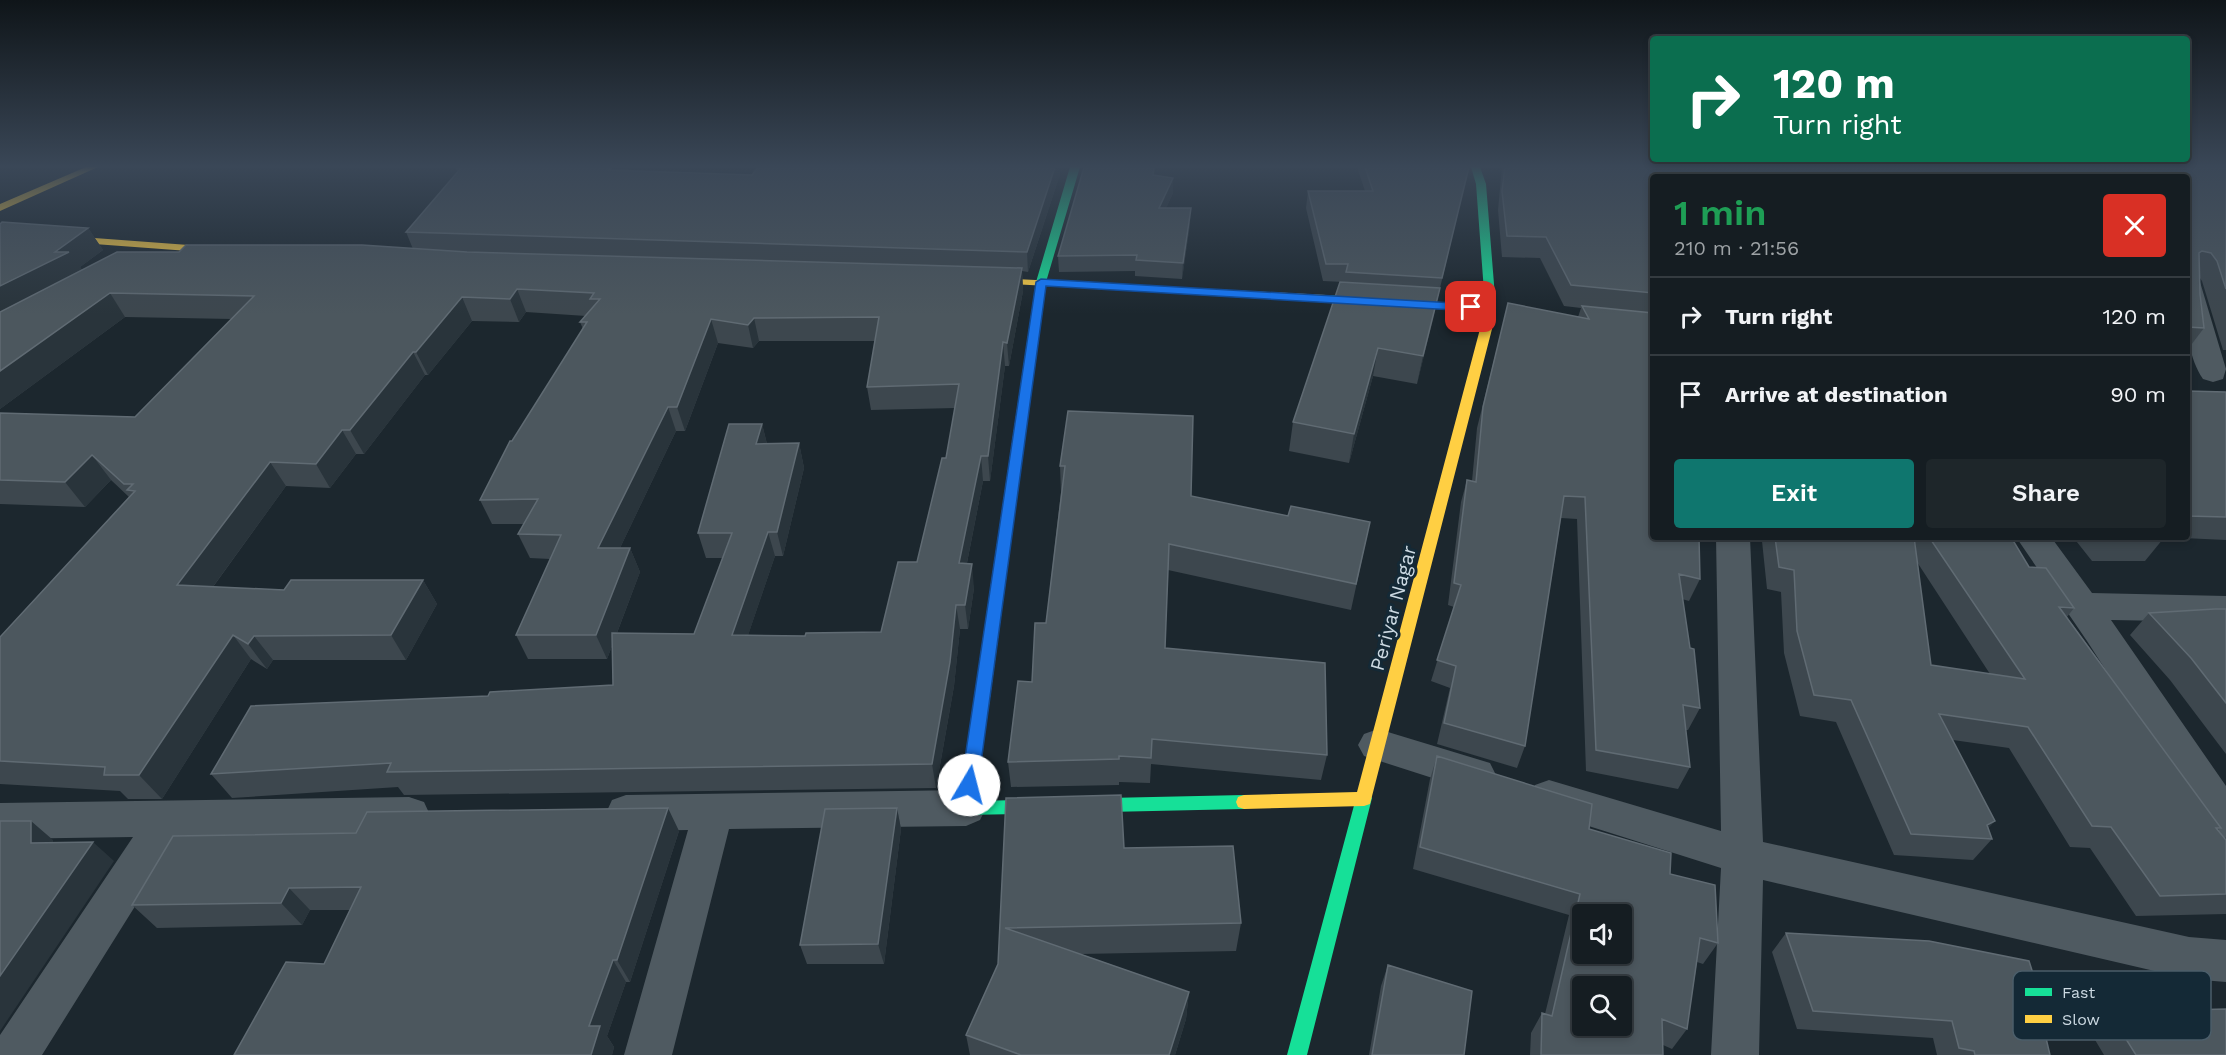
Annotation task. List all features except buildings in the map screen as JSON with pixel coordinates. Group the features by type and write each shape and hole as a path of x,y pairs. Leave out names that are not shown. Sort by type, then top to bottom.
{"street":[{"path":"966,808 1041,282 1060,216"},
{"name":"Periyar Nagar","path":"1297,1055 1378,745 1502,310 1486,216"},
{"path":"0,234 242,251"},
{"path":"120,268 160,247"},
{"path":"969,280 1041,282 1502,310"},
{"path":"2190,294 2209,372"},
{"path":"1733,540 1743,856 1735,1055"},
{"path":"2034,540 2226,820"},
{"path":"2081,606 2226,609"},
{"path":"1378,745 1743,856 2189,958 2226,961"},
{"path":"594,813 713,813 1364,799"},
{"path":"648,1055 713,813"},
{"path":"0,821 441,815"},
{"path":"15,1055 169,817"}],"traffic: fast":[{"path":"1023,409 1041,282 1060,216"},
{"path":"1484,216 1491,309 1486,329"},
{"path":"1326,298 1491,309"},
{"path":"981,705 966,808 1244,802"},
{"path":"1297,1055 1364,798"}],"traffic: slow":[{"path":"0,234 229,251"},
{"path":"979,280 1326,298"},
{"path":"1364,798 1486,329"},
{"path":"981,705 1023,409"},
{"path":"1244,802 1364,799"}],"route":[{"path":"969,785 1041,282 1471,307"}]}
